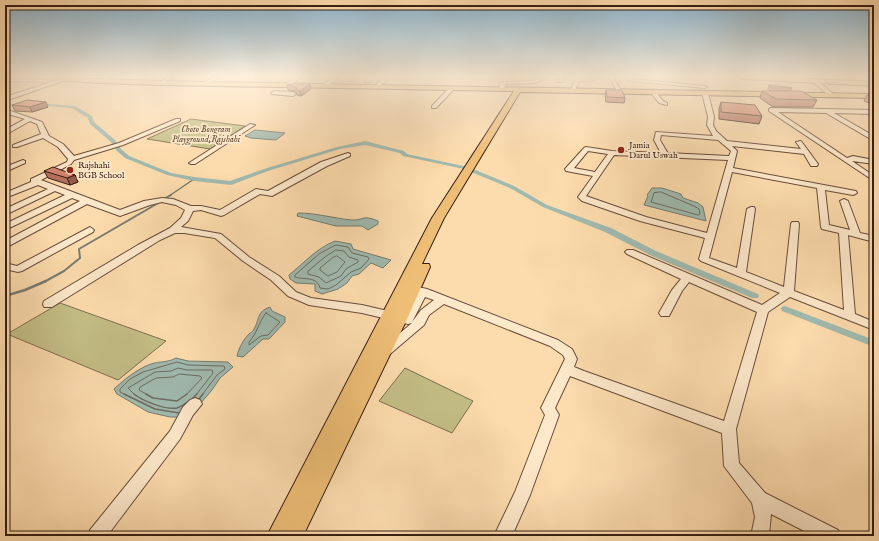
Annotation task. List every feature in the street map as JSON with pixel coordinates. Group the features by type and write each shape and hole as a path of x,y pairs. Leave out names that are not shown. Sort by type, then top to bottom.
{"main road":[{"path":"291,536 382,355 395,318 438,218 471,170 513,102"},
{"path":"278,536 395,318 419,290 446,218 471,170"}],"street":[{"path":"434,107 439,102"},
{"path":"708,102 711,117 710,125 722,141 734,150 704,259 741,272 874,326"},
{"path":"812,102 874,139"},
{"path":"874,112 771,110 848,160 874,179"},
{"path":"5,111 40,123 44,135 68,152 72,159"},
{"path":"867,112 874,115"},
{"path":"5,133 30,119"},
{"path":"178,120 121,144 72,159 69,163 34,181 120,213 158,199 182,205 190,209 201,208 221,213 259,191 269,194 324,164 348,155"},
{"path":"193,163 252,125"},
{"path":"664,152 657,140 658,133 807,152"},
{"path":"15,146 44,135"},
{"path":"799,142 814,164"},
{"path":"598,175 569,169 586,149 612,153 732,158"},
{"path":"612,153 582,197 643,219 710,237"},
{"path":"848,160 853,158 874,162"},
{"path":"5,170 23,162"},
{"path":"729,169 853,193"},
{"path":"5,196 38,182"},
{"path":"821,187 825,227 874,239"},
{"path":"5,212 54,189"},
{"path":"5,227 71,195"},
{"path":"5,245 88,200"},
{"path":"844,201 856,234"},
{"path":"48,304 85,283 150,241 173,230 185,219 190,209"},
{"path":"741,272 751,209"},
{"path":"789,292 795,224"},
{"path":"5,266 18,269 90,230"},
{"path":"173,230 184,230 218,236 246,259 275,278 292,294 309,301 362,309 395,318"},
{"path":"843,231 850,317"},
{"path":"630,252 763,310"},
{"path":"665,313 677,290 687,278"},
{"path":"419,290 554,343 568,352 571,359 568,369 548,408 552,415 522,495 504,536"},
{"path":"789,292 763,310 729,430 732,466 759,499 832,536"},
{"path":"382,355 420,322 425,313 431,307 443,299"},
{"path":"568,369 579,376 729,430"},
{"path":"96,536 175,435 188,411 195,404"},
{"path":"759,499 763,517 760,536"}],"green space":[{"name":"Choto Bongram Playground,Rajshahi","path":"191,119 245,126 210,149 147,139"},
{"path":"60,303 166,341 118,380 7,334"},
{"path":"405,368 473,401 452,433 379,401"}],"water":[{"path":"255,130 285,133 276,140 251,138 245,136"},
{"path":"652,188 662,188 681,194 683,198 698,203 703,207 706,221 644,205 648,196 647,195"},
{"path":"298,213 351,220 369,218 378,221 378,224 368,230 362,226 336,226 297,216"},
{"path":"335,241 351,244 353,249 391,260 383,268 371,263 359,274 352,276 347,283 338,289 322,294 315,291 315,284 296,283 290,279 289,275 311,256"},
{"path":"270,307 272,311 285,317 285,322 269,339 263,339 243,357 237,356 243,341 253,330 262,311"},
{"path":"176,358 188,361 228,362 233,367 220,378 200,404 182,417 170,417 148,412 117,394 114,389 131,375 146,366 154,363 170,361"}],"building":[{"path":"20,102 45,102 30,107 12,105"},
{"path":"721,102 755,105 762,116 721,112"},
{"path":"53,167 75,175 67,178 44,171"}],"waterway":[{"path":"7,106 23,104"},
{"path":"37,104 73,107 90,117 92,123 113,141 119,150 127,157 169,174 194,179 231,183 266,170 339,148 365,143 402,152 405,155 466,168 512,187 545,206 608,230 653,253 755,296"},
{"path":"169,196 194,179"},
{"path":"164,199 171,195"},
{"path":"45,281 64,271 80,258 79,249 160,202"},
{"path":"5,296 25,290 45,281"},
{"path":"785,309 874,344"}],"place":[{"name":"Jamia Darul Uswah","path":"621,150"},
{"name":"Rajshahi BGB School","path":"70,170"}]}
